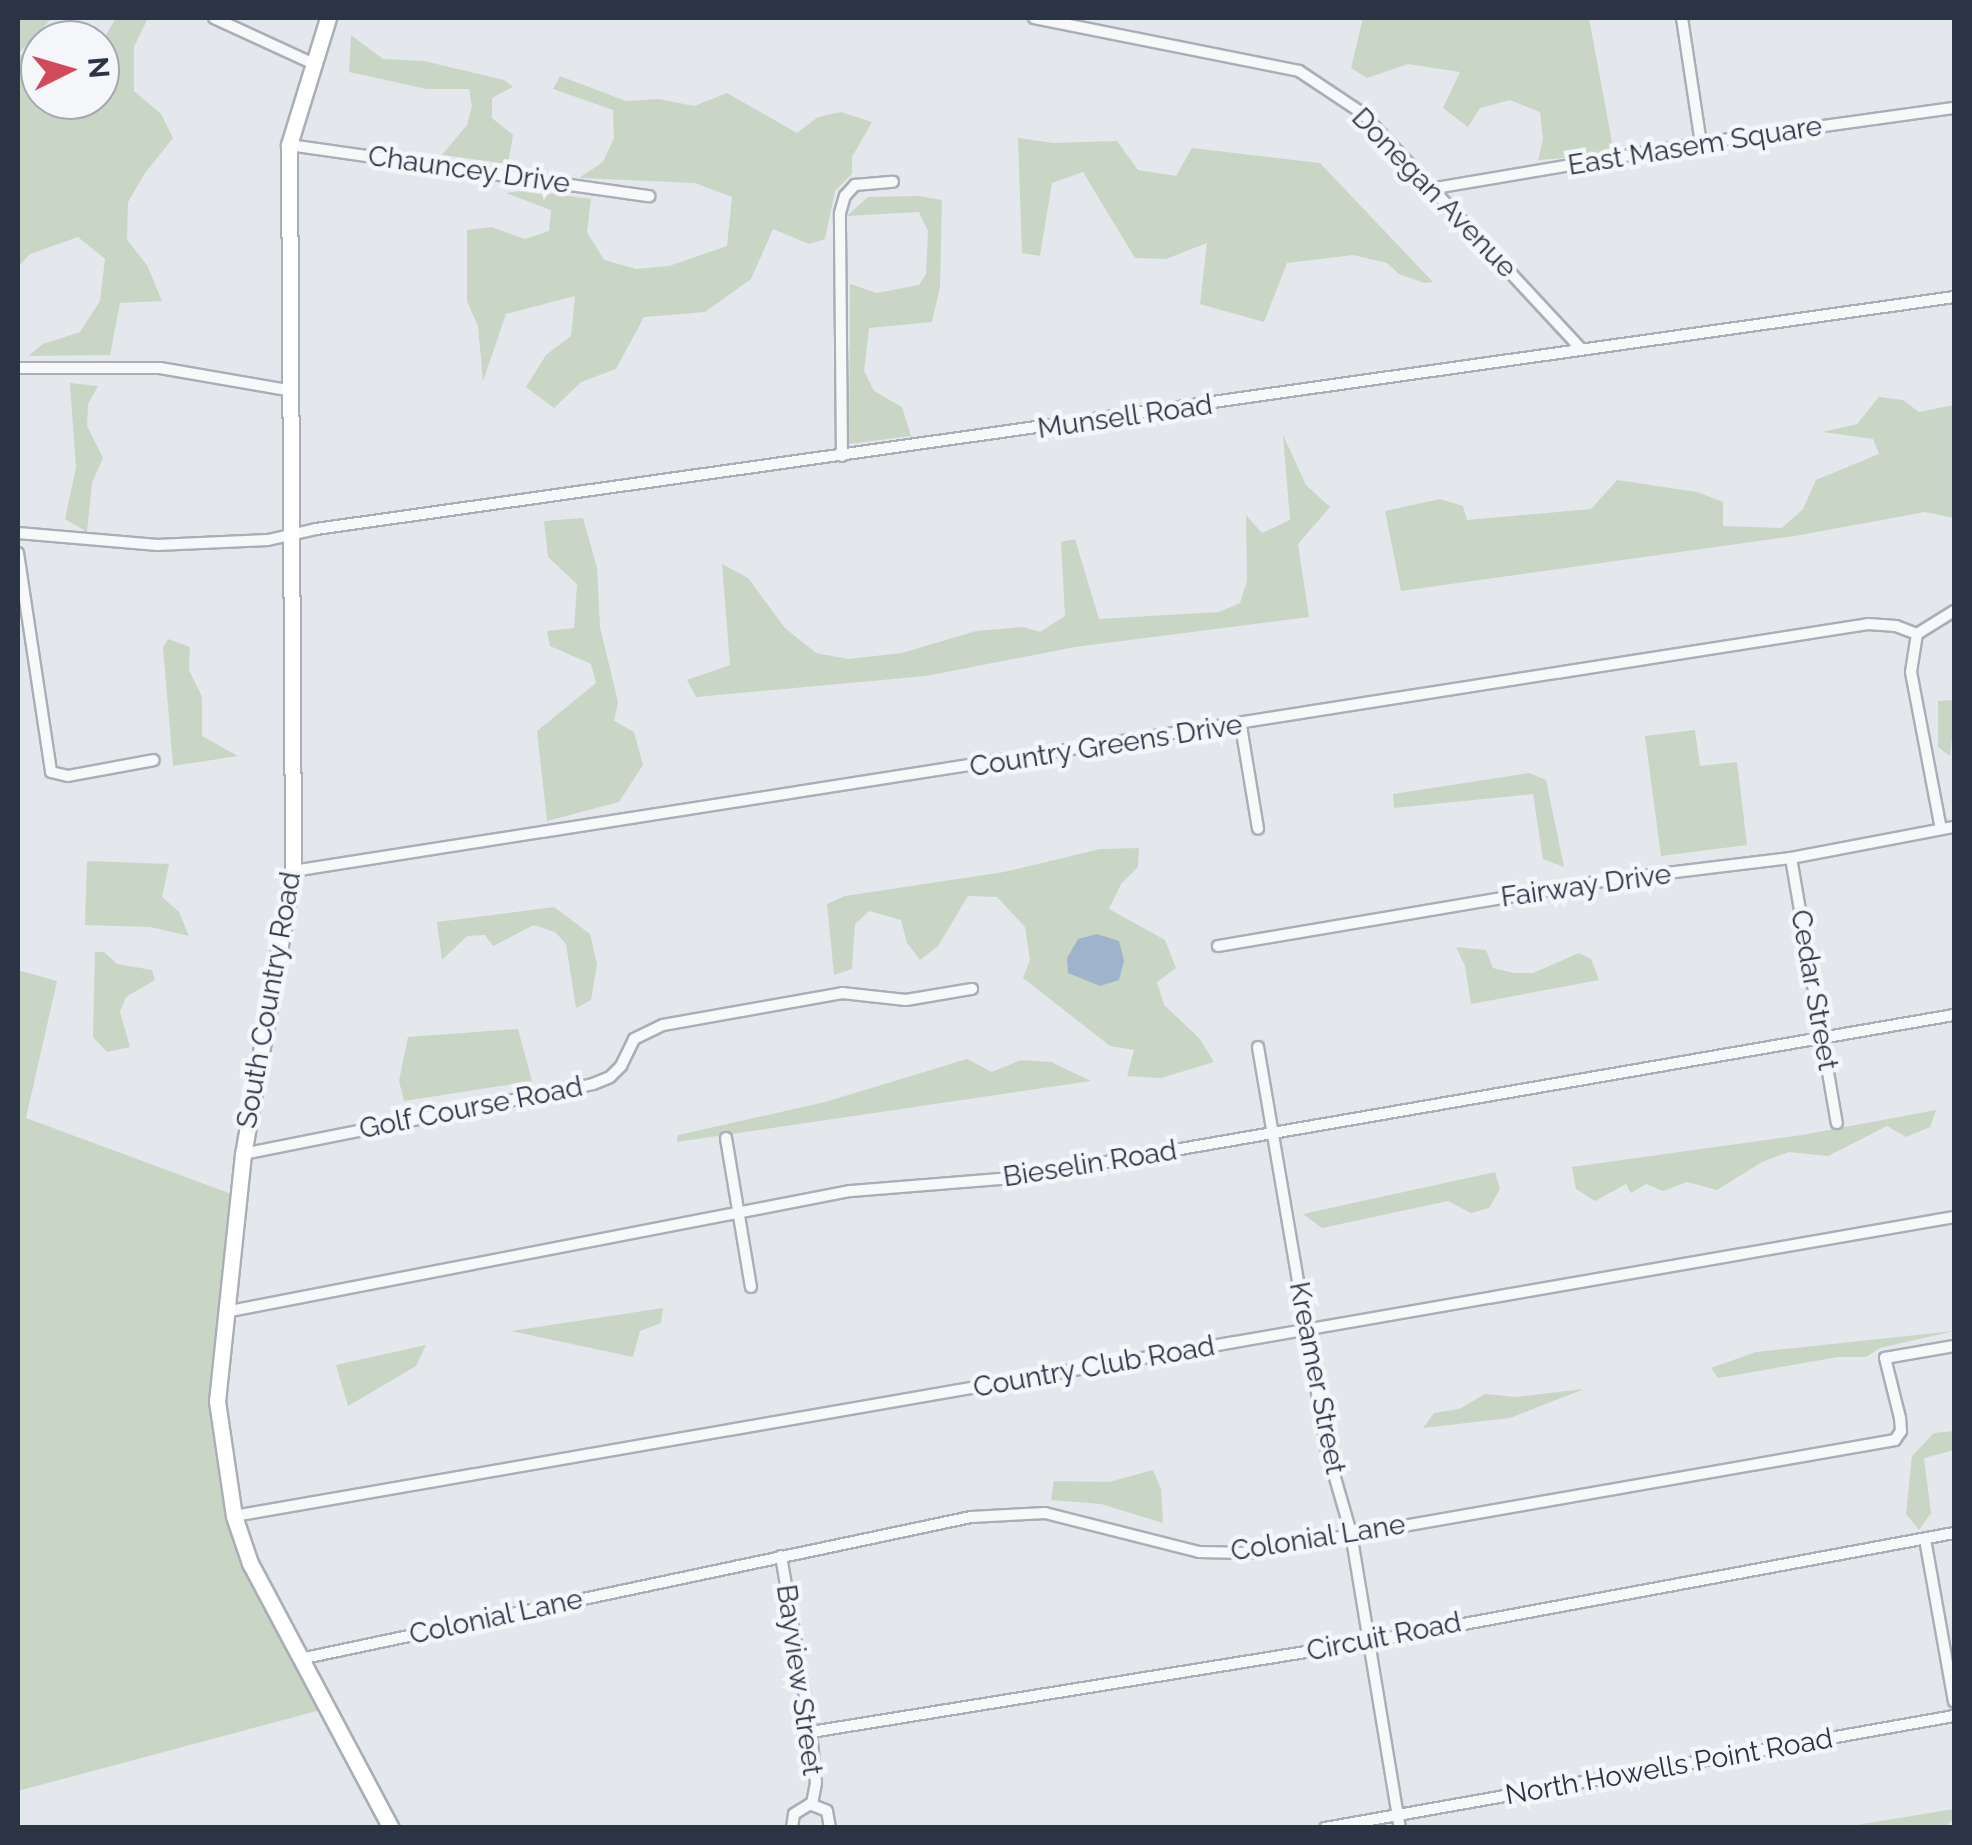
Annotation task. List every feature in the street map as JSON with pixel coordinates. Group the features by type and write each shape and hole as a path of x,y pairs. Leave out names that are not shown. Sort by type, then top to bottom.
{"main road":[{"name":"South Country Road","path":"328,18 289,145 293,871 243,1154 217,1401 234,1516 250,1563 391,1828"}],"street":[{"path":"214,18 312,62"},
{"name":"Donegan Avenue","path":"1034,18 1299,71 1362,113 1581,349"},
{"path":"1682,18 1701,143"},
{"name":"East Masem Square","path":"1435,188 1701,143 1954,108"},
{"name":"Chauncey Drive","path":"289,145 649,196"},
{"path":"842,456 840,213 845,196 855,184 893,182"},
{"name":"Munsell Road","path":"18,533 156,544 268,540 1954,297"},
{"path":"18,368 160,368 292,390"},
{"path":"18,553 51,772 68,776 154,760"},
{"path":"1941,829 1911,672 1917,634 1954,611"},
{"name":"Country Greens Drive","path":"293,871 1241,726 1868,624 1896,626 1917,634"},
{"path":"1241,726 1258,830"},
{"name":"Fairway Drive","path":"1218,946 1601,880 1791,858 1954,826"},
{"name":"Cedar Street","path":"1791,858 1838,1123"},
{"name":"Golf Course Road","path":"243,1154 592,1084 610,1077 634,1039 663,1025 842,993 888,1000 972,989"},
{"name":"Bieselin Road","path":"225,1312 850,1191 1013,1178 1954,1014"},
{"name":"Kreamer Street","path":"1258,1046 1327,1450 1351,1533 1399,1822"},
{"path":"726,1138 751,1287"},
{"name":"Country Club Road","path":"234,1516 1954,1217"},
{"name":"Colonial Lane","path":"300,1659 971,1517 1020,1512 1068,1516 1220,1554 1248,1553 1895,1440 1901,1431 1900,1418 1886,1358 1954,1346"},
{"name":"Circuit Road","path":"811,1732 1367,1642 1954,1534"},
{"path":"1925,1538 1954,1701"},
{"name":"Bayview Street","path":"780,1556 811,1732 816,1783 812,1804"},
{"name":"North Howells Point Road","path":"1325,1828 1399,1822 1954,1716"},
{"name":"Bayview Street","path":"790,1827 798,1809 812,1804 827,1812 830,1828"}],"green space":[{"path":"18,18 52,18 20,20 18,54"},
{"path":"148,18 134,47 134,91 161,114 173,138 128,202 127,240 147,265 162,301 120,303 110,355 28,356 43,344 80,332 100,301 105,259 78,237 30,254 18,267 18,54 20,120 120,120 120,20 115,20"},
{"path":"1363,18 1589,18 1613,148 1604,155 1538,160 1543,139 1540,112 1510,100 1480,108 1468,127 1443,108 1460,72 1408,64 1367,78 1351,68"},
{"path":"351,35 383,59 424,61 504,80 513,87 492,98 492,118 513,135 508,164 442,155 467,125 472,106 469,89 427,89 349,72"},
{"path":"560,76 626,101 659,99 694,106 727,93 797,133 818,117 841,112 872,122 852,157 852,174 835,191 825,239 809,244 773,229 751,279 705,312 644,317 616,369 581,382 554,408 526,387 546,355 571,336 575,296 506,314 483,381 478,326 467,301 467,230 491,227 525,239 549,231 551,210 506,193 527,190 591,199 587,232 604,260 636,269 669,266 727,246 732,197 695,183 579,178 603,162 614,138 613,110 553,89"},
{"path":"1018,138 1053,143 1117,141 1138,170 1176,176 1192,148 1320,163 1433,282 1424,283 1399,274 1387,263 1353,255 1287,263 1264,322 1200,304 1207,243 1166,259 1135,258 1083,172 1052,183 1040,256 1022,253"},
{"path":"918,196 942,200 940,287 932,322 869,328 864,371 874,391 902,407 911,436 849,444 850,284 877,293 919,285 926,274 928,231 919,212 847,216 868,197"},
{"path":"70,383 98,386 88,404 87,426 103,458 92,483 87,532 65,519 76,467"},
{"path":"1879,397 1903,400 1919,412 1954,405 1954,518 1925,512 1795,536 1401,591 1385,511 1440,499 1463,506 1467,520 1591,509 1617,480 1697,492 1723,502 1723,526 1782,528 1803,509 1816,480 1879,454 1873,439 1823,432 1857,424"},
{"path":"1283,435 1306,485 1330,507 1298,544 1309,617 1075,647 926,676 696,697 687,680 730,665 722,564 748,578 785,628 816,653 848,659 902,653 976,631 1023,627 1040,632 1065,616 1061,542 1075,539 1099,619 1219,612 1240,603 1247,581 1246,515 1262,533 1290,520"},
{"path":"583,518 597,568 600,627 618,702 614,721 634,732 643,765 619,802 547,821 537,731 596,683 591,664 550,646 547,631 574,628 577,584 548,557 544,521"},
{"path":"168,639 190,647 189,670 202,697 202,736 238,756 173,766 163,647"},
{"path":"1954,700 1950,756 1938,747 1938,701"},
{"path":"1695,730 1700,766 1737,762 1747,845 1661,856 1645,736"},
{"path":"1529,773 1546,780 1564,867 1543,859 1533,794 1394,808 1393,794"},
{"path":"1139,848 1138,867 1121,884 1109,909 1165,940 1176,968 1157,982 1164,1005 1199,1038 1214,1062 1161,1078 1127,1076 1134,1050 1110,1046 1023,978 1030,960 1025,927 997,897 968,896 938,946 920,960 907,943 901,920 869,911 855,924 852,969 834,975 827,904 845,896 1004,872 1100,849"},
{"path":"87,861 169,864 162,897 179,912 189,936 150,927 85,925"},
{"path":"554,907 590,934 597,964 591,1000 576,1008 566,944 555,932 534,925 493,946 485,935 467,936 442,960 437,922"},
{"path":"1456,947 1486,950 1493,968 1514,973 1533,973 1579,953 1591,959 1599,980 1471,1004 1465,966"},
{"path":"95,952 104,952 117,964 152,970 155,980 126,997 120,1012 130,1047 107,1052 93,1037"},
{"path":"18,970 57,981 26,1118 237,1196 217,1401 234,1516 328,1708 18,1791"},
{"path":"518,1029 532,1081 404,1101 399,1081 408,1037"},
{"path":"967,1059 992,1072 1021,1060 1051,1062 1091,1081 677,1142 678,1135 825,1102"},
{"path":"1936,1110 1930,1127 1906,1137 1887,1126 1828,1156 1789,1152 1762,1162 1717,1190 1687,1182 1663,1191 1646,1184 1631,1193 1626,1184 1595,1201 1576,1189 1572,1167 1802,1135"},
{"path":"1495,1172 1500,1189 1489,1208 1471,1213 1448,1201 1322,1228 1303,1214"},
{"path":"663,1308 661,1323 640,1331 633,1357 511,1331"},
{"path":"1954,1331 1880,1348 1866,1357 1838,1357 1718,1378 1711,1368 1756,1352"},
{"path":"426,1345 416,1366 348,1406 336,1365"},
{"path":"1584,1389 1510,1418 1423,1428 1434,1413 1459,1409 1485,1394 1516,1397"},
{"path":"1954,1431 1954,1450 1924,1458 1931,1513 1919,1530 1906,1514 1912,1456 1934,1433"},
{"path":"1153,1470 1161,1489 1163,1523 1101,1504 1051,1500 1054,1481 1109,1482"},
{"path":"1954,1809 1954,1819 1945,1827 1845,1827"}],"water":[{"path":"1097,934 1119,941 1124,961 1119,980 1100,986 1068,973 1067,958 1078,939"}]}
